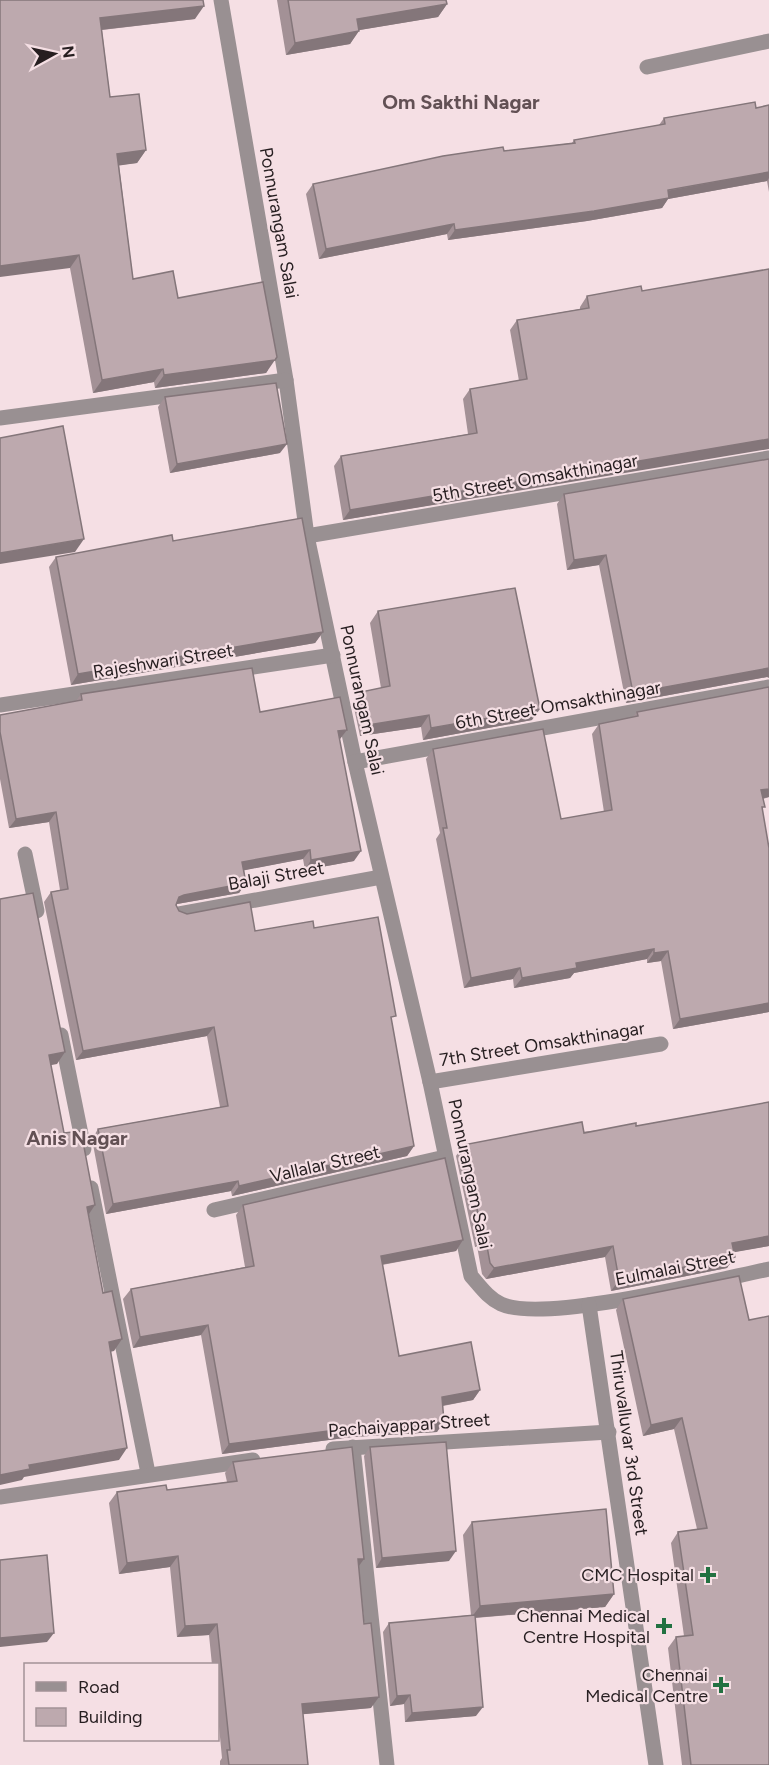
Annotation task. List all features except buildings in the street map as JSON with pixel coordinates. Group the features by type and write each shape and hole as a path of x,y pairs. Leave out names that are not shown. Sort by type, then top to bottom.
{"street":[{"name":"Ponnurangam Salai","path":"220,0 286,380 308,536 355,762 430,1082 471,1276 486,1293 502,1304 520,1308 589,1305"},
{"path":"647,67 769,41"},
{"path":"0,418 286,380"},
{"name":"5th Street Omsakthinagar","path":"308,536 769,458"},
{"name":"Rajeshwari Street","path":"0,705 333,655"},
{"name":"6th Street Omsakthinagar","path":"355,762 769,687"},
{"path":"26,854 39,924"},
{"name":"Balaji Street","path":"179,914 381,877"},
{"path":"58,1018 148,1473"},
{"name":"7th Street Omsakthinagar","path":"430,1082 661,1044"},
{"name":"Vallalar Street","path":"214,1210 445,1157"},
{"name":"Eulmalai Street","path":"589,1305 769,1269"},
{"name":"Thiruvalluvar 3rd Street","path":"589,1305 656,1765"},
{"name":"Pachaiyappar Street","path":"319,1451 609,1432"},
{"path":"353,1447 387,1765"},
{"path":"0,1497 148,1473 273,1457"}],"place":[{"name":"CMC Hospital","path":"708,1575"},
{"name":"Chennai Medical Centre Hospital","path":"664,1626"},
{"name":"Chennai Medical Centre","path":"721,1685"}],"district":[{"name":"Om Sakthi Nagar","path":"461,102"},
{"name":"Anis Nagar","path":"77,1138"}]}
